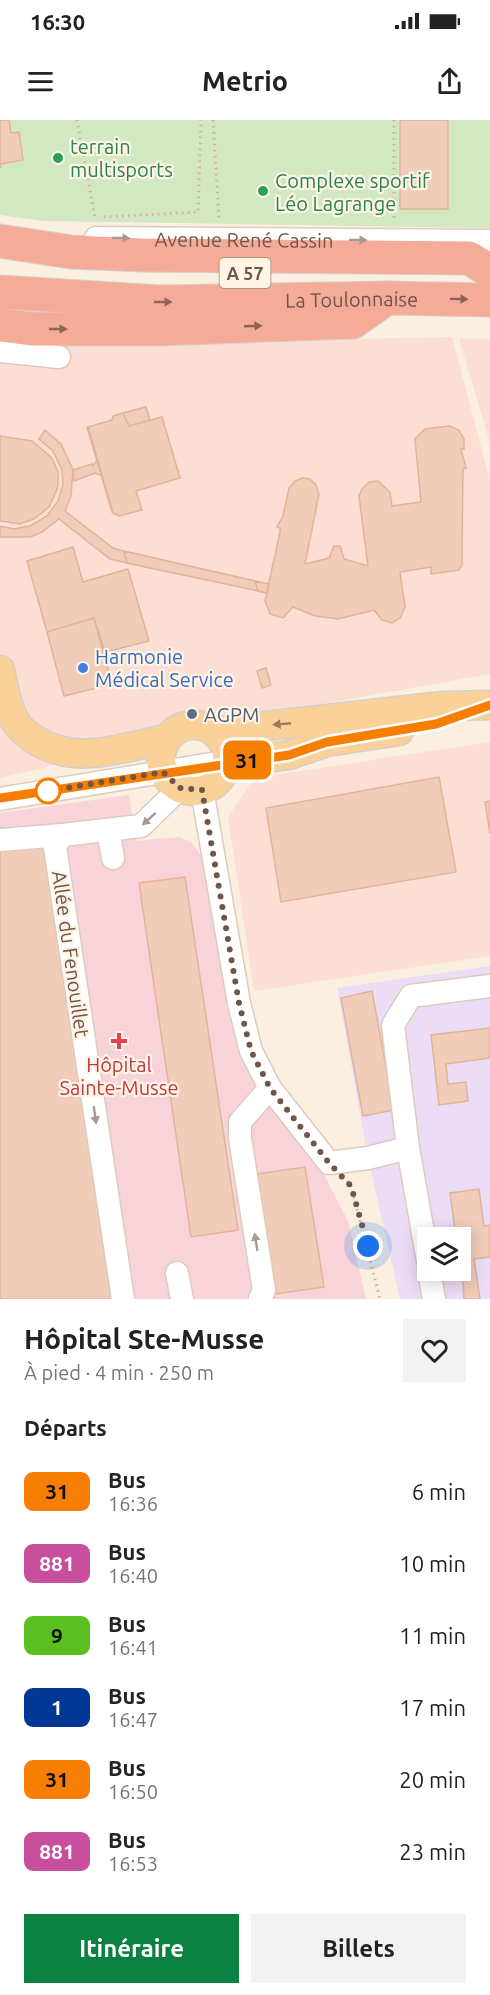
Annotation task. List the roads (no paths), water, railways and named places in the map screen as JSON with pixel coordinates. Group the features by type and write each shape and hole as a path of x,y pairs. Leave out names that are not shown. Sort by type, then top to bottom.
{"highway":[{"path":"0,241 71,252 142,255 469,258 490,273"},
{"name":"La Toulonnaise","path":"0,261 197,272 490,273"},
{"name":"La Toulonnaise","path":"0,292 160,302 387,298 490,300"},
{"path":"0,324 34,329 160,329 353,322 387,298"}],"main road":[{"path":"0,670 12,717 27,735 48,748 70,754 124,748 174,771 221,777 226,763 222,741 214,732 205,727 183,727 174,771"},
{"path":"214,732 382,715 442,706 487,706"},
{"path":"226,763 289,755 327,742 436,724 487,706"}],"street":[{"name":"Avenue René Cassin","path":"0,229 42,237 490,241"},
{"path":"0,351 59,357"},
{"path":"0,799 226,763 290,747 319,733 353,727 382,715"},
{"path":"0,840 141,826 174,771"},
{"path":"174,771 251,1051 270,1088 329,1163 368,1158 408,1148"},
{"path":"108,830 113,858"},
{"name":"Allée du Fenouillet","path":"63,835 55,847 123,1299"},
{"path":"422,1227 408,1148 393,1025 411,996 490,986"},
{"path":"260,1299 264,1290 240,1138 240,1122 270,1088"},
{"path":"431,1281 434,1299"}],"place":[{"name":"terrain multisports","path":"58,158"},
{"name":"Complexe sportif Léo Lagrange","path":"263,191"},
{"name":"Harmonie Médical Service","path":"83,668"},
{"name":"AGPM","path":"192,714"},
{"name":"Hôpital Sainte-Musse","path":"119,1041"}]}
